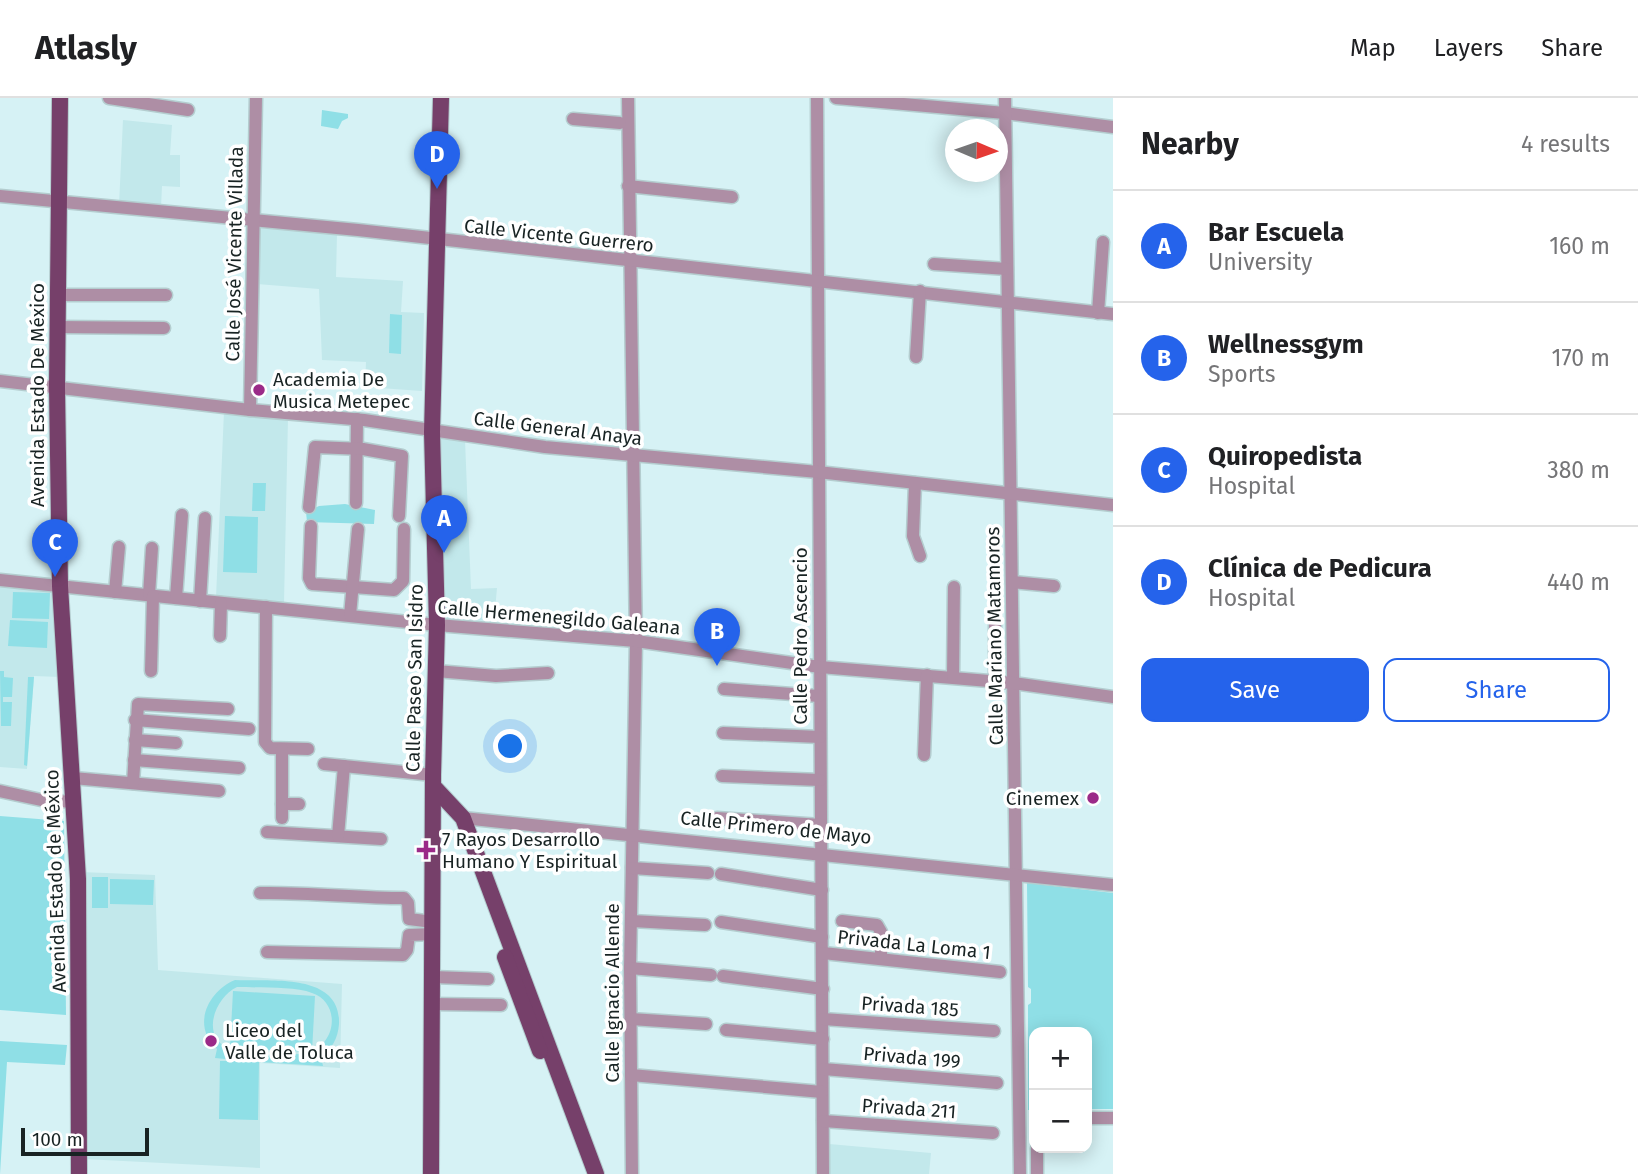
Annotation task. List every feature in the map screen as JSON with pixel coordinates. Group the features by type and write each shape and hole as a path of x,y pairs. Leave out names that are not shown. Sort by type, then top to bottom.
{"main road":[{"path":"57,203 60,98"},
{"name":"Calle Paseo San Isidro","path":"431,1174 433,781 438,625 432,432 441,98"},
{"name":"Avenida Estado De México","path":"57,203 60,586"},
{"name":"Avenida Estado de México","path":"60,586 73,778 80,980 79,1174"},
{"path":"433,781 458,818 596,1174"},
{"name":"Calle Primero de Mayo","path":"433,816 458,818"},
{"path":"458,818 585,1174"}],"street":[{"path":"109,98 188,110"},
{"name":"Calle José Vicente Villada","path":"250,410 256,98"},
{"name":"Calle Ignacio Allende","path":"628,98 636,641 630,968 632,1174"},
{"name":"Calle Pedro Ascencio","path":"817,98 823,1174"},
{"path":"836,98 1005,113 1113,127"},
{"name":"Calle Mariano Matamoros","path":"1005,98 1020,1174"},
{"path":"573,119 620,123"},
{"path":"628,186 732,197"},
{"name":"Calle Vicente Guerrero","path":"0,196 358,230 631,263 920,291 1113,314"},
{"path":"1098,313 1102,243"},
{"path":"934,264 1007,269"},
{"path":"916,357 920,291"},
{"path":"58,295 166,295"},
{"path":"58,327 164,328"},
{"name":"Calle General Anaya","path":"0,381 361,420 432,432 634,456 818,472 1113,505"},
{"path":"356,503 361,420"},
{"path":"309,507 313,449 317,446 402,456 398,516"},
{"path":"915,483 913,536 919,556"},
{"path":"176,598 182,514"},
{"path":"200,601 205,518"},
{"path":"311,526 310,582 314,585 355,582 394,590 401,586 404,529"},
{"path":"353,615 358,529"},
{"path":"115,592 119,547"},
{"path":"151,671 152,548"},
{"name":"Calle Hermenegildo Galeana","path":"0,580 438,625 636,641 820,667 995,681 1113,697"},
{"path":"1012,582 1054,586"},
{"path":"953,677 954,587"},
{"path":"995,590 995,681"},
{"path":"220,636 221,603"},
{"path":"266,607 265,742 270,748 308,749"},
{"path":"436,671 504,676 548,673"},
{"path":"924,755 927,675"},
{"path":"724,689 819,696"},
{"path":"133,783 136,708 141,703 228,709"},
{"path":"135,720 249,729"},
{"path":"723,733 820,737"},
{"path":"135,740 176,743"},
{"path":"282,749 282,818"},
{"path":"134,760 239,768"},
{"path":"324,764 433,781"},
{"path":"338,836 344,766"},
{"path":"722,776 820,780"},
{"path":"73,778 219,791"},
{"path":"0,791 29,795 41,800 74,802"},
{"path":"282,804 299,804"},
{"path":"717,817 821,825"},
{"name":"Calle Primero de Mayo","path":"458,818 821,853 1113,885"},
{"path":"267,832 381,839"},
{"path":"632,868 714,873 822,890"},
{"path":"260,893 330,892 356,898 404,898 407,901 409,919 433,928"},
{"path":"632,921 705,925"},
{"path":"842,921 877,925 881,932 881,958"},
{"path":"721,922 822,937"},
{"path":"267,952 332,951 361,956 406,953 409,935 433,928"},
{"name":"Privada La Loma 1","path":"823,953 1000,972"},
{"path":"630,968 717,975 823,989"},
{"path":"433,977 488,979"},
{"path":"432,1004 501,1005"},
{"path":"631,1019 706,1024"},
{"name":"Privada 185","path":"823,1019 994,1031"},
{"path":"726,1030 823,1039"},
{"name":"Privada 199","path":"823,1069 997,1083"},
{"path":"631,1075 822,1092"},
{"path":"1019,1118 1029,1117"},
{"path":"1092,1118 1113,1118"},
{"name":"Privada 211","path":"823,1121 993,1133"},
{"path":"1037,1153 1037,1174"}],"shaded area":[{"path":"322,110 348,114 348,118 342,121 338,129 321,126"},
{"path":"123,120 172,125 170,155 180,155 180,187 162,186 161,207 119,205"},
{"path":"259,228 337,234 336,277 403,281 401,312 424,313 422,391 365,387 366,362 322,360 319,289 257,284"},
{"path":"390,314 402,315 401,354 389,353"},
{"path":"224,411 288,418 284,603 216,598"},
{"path":"437,437 465,440 471,589 497,588 494,621 442,619"},
{"path":"253,483 266,483 265,511 252,511"},
{"path":"345,504 375,510 374,524 307,522 306,512 319,506"},
{"path":"225,516 258,517 257,573 223,572"},
{"path":"0,586 54,591 60,677 34,676 27,769 0,767"},
{"path":"13,592 50,593 49,619 12,618"},
{"path":"10,620 48,622 47,648 8,646"},
{"path":"0,671 4,671 4,677 13,678 12,697 3,697 3,702 12,702 11,726 1,726"},
{"path":"28,677 34,677 27,766 24,765"},
{"path":"0,816 64,821 66,1015 0,1010"},
{"name":"Liceo del Valle de Toluca","path":"81,872 155,875 158,970 342,984 340,1068 260,1063 260,1168 84,1159"},
{"path":"92,877 108,877 108,908 92,908"},
{"path":"110,879 154,880 153,905 110,904"},
{"path":"1027,883 1113,893 1113,1109 1092,1109 1092,1027 1029,1027 1028,1110 1028,1005 1031,1003 1031,989 1028,987"},
{"path":"235,980 301,983 329,995 337,1007 337,1034 334,1043 321,1057 323,1066 259,1062 258,1120 219,1119 220,1061 245,1061 215,1058 217,1049 205,1030 206,1010 217,992","holes":["237,987 295,989 312,993 322,999 329,1008 331,1029 326,1039 318,1048 306,1053 291,1054 246,1053 222,1045 213,1028 214,1018 222,1000"]},
{"path":"233,991 315,996 312,1052 230,1048"},
{"path":"0,1041 67,1045 65,1065 7,1062 0,1174"},
{"path":"829,1144 931,1153 929,1174 829,1174"}],"place":[{"name":"Clínica de Pedicura","path":"437,189"},
{"name":"Academia De Musica Metepec","path":"259,390"},
{"name":"Bar Escuela","path":"444,553"},
{"name":"Quiropedista","path":"55,577"},
{"name":"Wellnessgym","path":"717,666"},
{"name":"Cinemex","path":"1093,798"},
{"name":"7 Rayos Desarrollo Humano Y Espiritual","path":"426,850"},
{"name":"Liceo del Valle de Toluca","path":"211,1041"}]}
